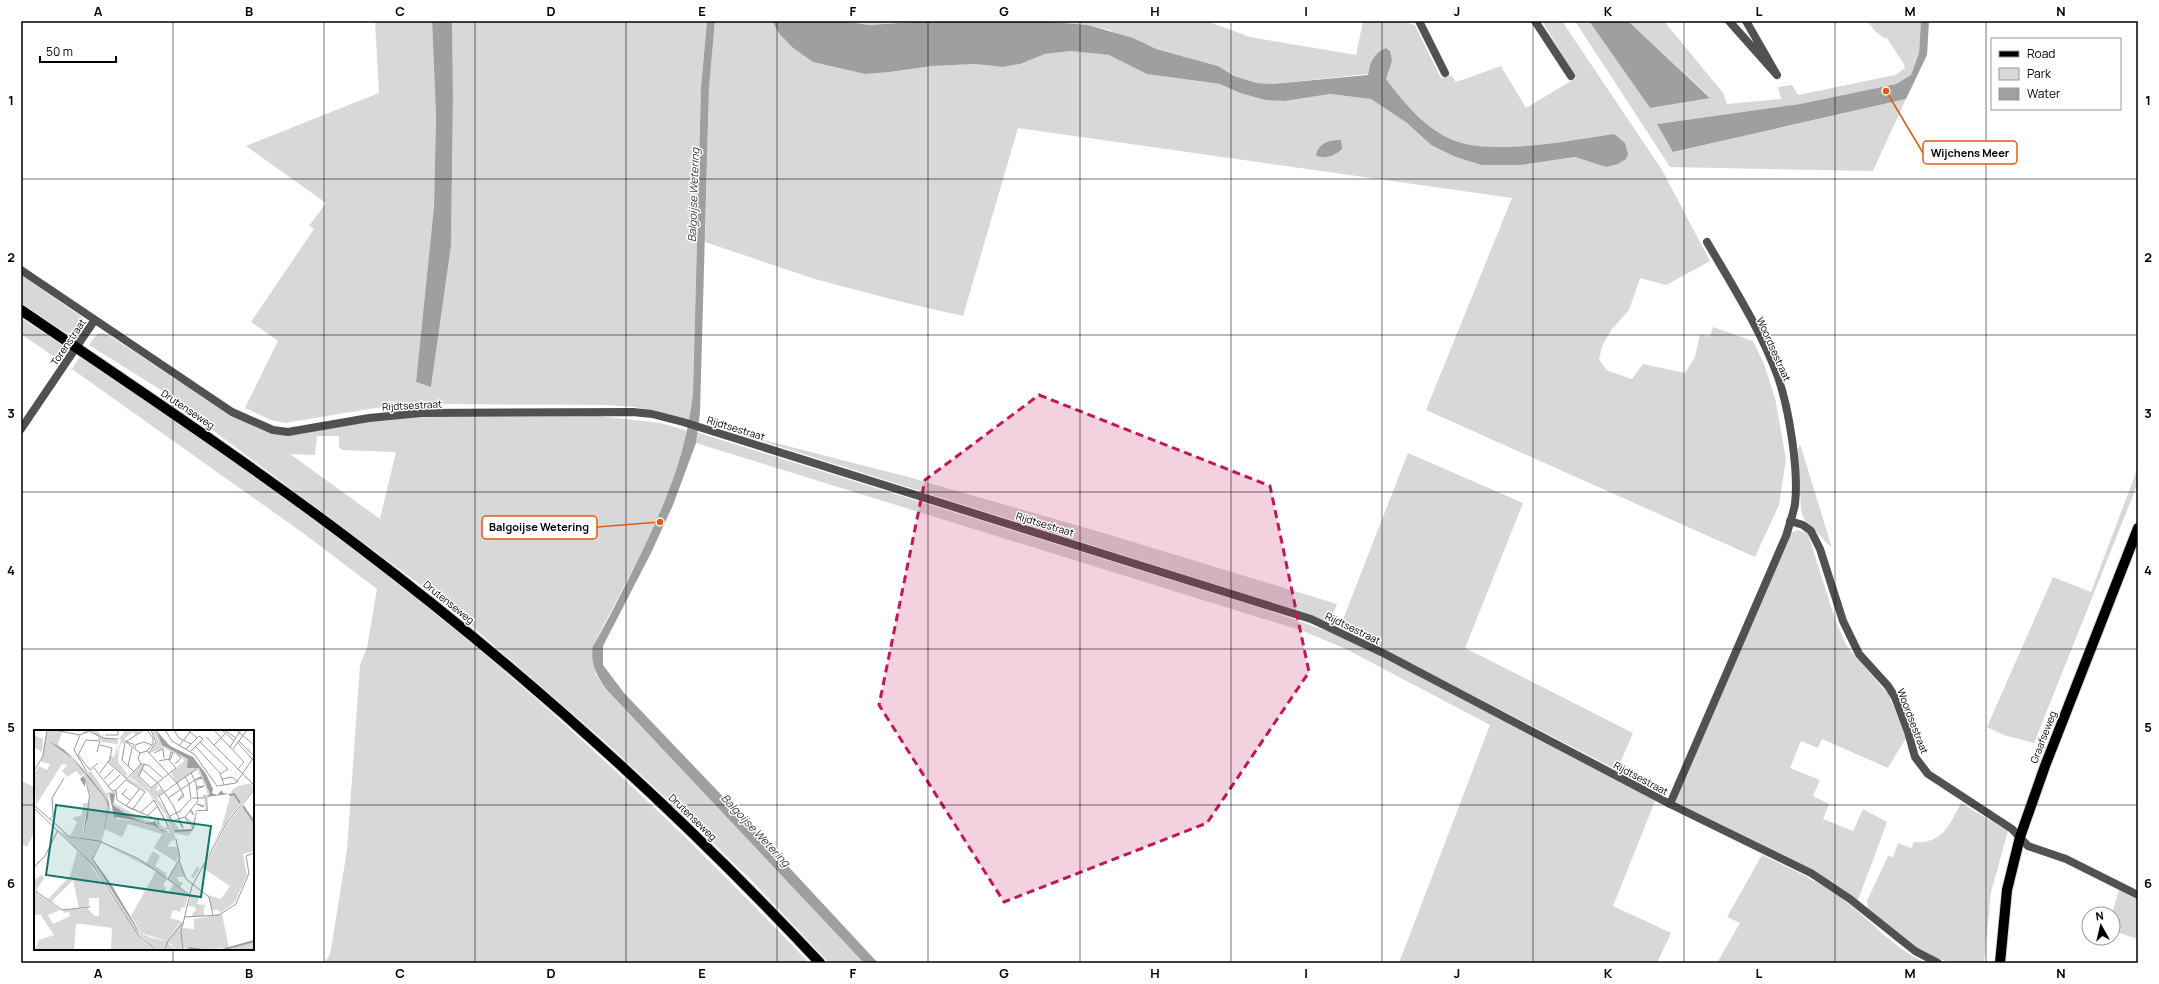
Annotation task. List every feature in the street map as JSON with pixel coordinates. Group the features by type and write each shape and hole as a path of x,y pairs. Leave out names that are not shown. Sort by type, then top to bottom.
{"main road":[{"name":"Drutenseweg","path":"21,310 239,459 324,520 482,645 598,745 661,803 752,892 820,963"},
{"name":"Graafseweg","path":"2000,963 2007,890 2020,837 2053,745 2138,528"}],"street":[{"path":"1418,21 1445,73"},
{"path":"1535,21 1571,76"},
{"path":"1729,21 1777,75 1746,21"},
{"name":"Woordsestraat","path":"1670,804 1786,536 1796,492 1788,417 1778,378 1758,333 1707,242"},
{"name":"Torenstraat","path":"21,270 94,321 21,429"},
{"name":"Rijdtsestraat","path":"94,321 232,412 272,430 288,432 301,431 369,418 421,413 632,412 652,414 703,428 1312,619 1371,647 1670,804 1811,874 1850,899 1914,951 1938,963"},
{"name":"Woordsestraat","path":"1790,521 1803,525 1811,531 1820,548 1843,621 1859,654 1888,686 1895,697 1908,732 1915,757 1928,774 2012,829 2028,846 2066,859 2138,895"}],"highlighted area":[{"path":"1039,395 1270,486 1309,672 1207,823 1004,902 879,705 925,480"}],"green space":[{"path":"375,21 432,21 436,115 434,206 416,382 431,387 451,246 453,95 452,21 707,21 701,87 693,393 690,420 635,407 604,405 436,404 375,408 285,423 271,420 245,408 278,341 251,322 314,229 309,226 326,203 246,146 379,93"},
{"path":"715,21 772,21 778,32 813,62 865,74 932,66 975,64 1003,67 1020,64 1045,54 1071,51 1109,55 1148,74 1220,84 1240,93 1285,101 1330,94 1371,99 1407,123 1431,145 1521,165 1575,157 1606,167 1614,134 1517,147 1479,146 1450,139 1428,125 1401,98 1386,79 1389,70 1369,68 1368,74 1272,84 1257,83 1234,76 1218,66 1156,49 1109,30 1088,25 1040,21 1207,21 1250,37 1356,55 1363,21 1403,21 1415,25 1441,78 1451,75 1456,82 1501,66 1526,108 1576,78 1542,21 1562,21 1662,170 1710,261 1666,285 1640,278 1629,310 1612,329 1602,346 1599,360 1608,371 1632,379 1643,364 1685,373 1695,357 1700,334 1710,337 1713,327 1753,341 1764,364 1775,398 1786,459 1779,505 1755,557 1426,410 1512,198 1018,128 963,316 898,301 815,279 705,242 709,88"},
{"path":"843,21 929,21 869,25"},
{"path":"1575,21 1589,21 1650,108 1710,97 1628,21 1664,21 1723,93 1727,104 1781,99 1778,87 1792,85 1798,95 1895,75 1905,68 1904,64 1886,37 1885,39 1876,32 1867,21 1921,21 1919,53 1911,75 1896,84 1800,104 1657,124 1674,152 1906,99 1873,171 1670,167"},
{"path":"21,275 82,317 84,326 81,335 74,338 21,303"},
{"path":"21,318 68,349 59,360 21,334"},
{"path":"103,333 110,336 230,415 276,435 298,434 395,417 590,415 661,423 688,431 669,493 647,542 593,646 596,675 607,690 864,963 829,963 752,881 681,812 602,739 446,604 211,429 172,397 89,345 97,334","holes":["317,436 339,436 339,447 342,450 396,452 380,519 290,454 315,455"]},
{"path":"80,357 256,478 370,562 481,651 641,795 743,895 809,963 324,963 330,955 347,850 360,665 367,648 377,589 303,533 72,369"},
{"path":"696,432 1264,609 1332,633 1395,663 1643,793 1655,801 1613,906 1671,933 1657,963 1399,963 1490,725 1346,649 1303,631 696,443"},
{"path":"760,439 912,478 1107,534 1337,604 1330,623 1293,609 759,440"},
{"path":"1800,444 1832,548 1804,519 1801,510 1798,449"},
{"path":"1408,453 1523,503 1465,648 1633,733 1617,770 1340,627"},
{"path":"2138,467 2138,483 2034,743 2004,735 1987,727 2053,577 2091,592"},
{"path":"1798,530 1807,533 1809,537 1835,619 1846,645 1889,695 1906,738 1888,768 1822,739 1818,748 1801,741 1790,768 1820,780 1813,796 1829,804 1823,819 1853,831 1863,809 1887,822 1858,900 1810,868 1675,802 1789,533"},
{"path":"21,781 34,787 34,833 27,847 21,844"},
{"path":"1961,803 2008,831 1991,892 1984,963 1956,963 1931,956 1908,942 1868,908 1867,901 1888,856 1893,857 1898,843 1911,848 1914,842 1932,840 1944,832 1949,826"},
{"path":"1762,855 1829,889 1906,952 1927,963 1717,963 1740,923 1727,917"},
{"path":"2119,890 2138,900 2138,939 2121,934 2121,906 2114,906"}],"water":[{"path":"432,21 452,21 453,95 451,246 431,387 416,382 434,206 436,115"},
{"path":"707,21 715,21 709,88 700,412 696,443 673,505 651,553 603,646 603,665 624,693 732,806 878,963 864,963 607,690 597,675 593,664 593,646 608,620 652,532 670,487 678,465 690,418 693,393 701,87"},
{"path":"772,21 843,21 869,25 929,21 1040,21 1088,25 1133,38 1156,49 1218,66 1234,76 1257,83 1272,84 1368,75 1373,58 1378,52 1386,48 1390,51 1392,61 1386,79 1419,117 1439,133 1450,139 1479,146 1517,147 1614,134 1625,143 1628,154 1626,159 1618,164 1606,167 1575,157 1521,165 1482,165 1456,157 1431,145 1407,123 1371,99 1330,94 1285,101 1266,100 1240,93 1220,84 1147,74 1109,55 1071,51 1045,54 1020,64 1003,67 975,64 932,66 865,74 813,62 792,47 778,32"},
{"path":"1589,21 1628,21 1710,98 1650,108"},
{"path":"1921,21 1929,21 1927,55 1906,99 1673,152 1657,124 1800,104 1896,84 1911,75 1919,53"},
{"path":"1341,140 1342,149 1336,153 1327,157 1316,156 1319,148 1325,143"}],"place":[{"name":"Wijchens Meer","path":"1886,91"},
{"name":"Balgoijse Wetering","path":"660,522"}]}
